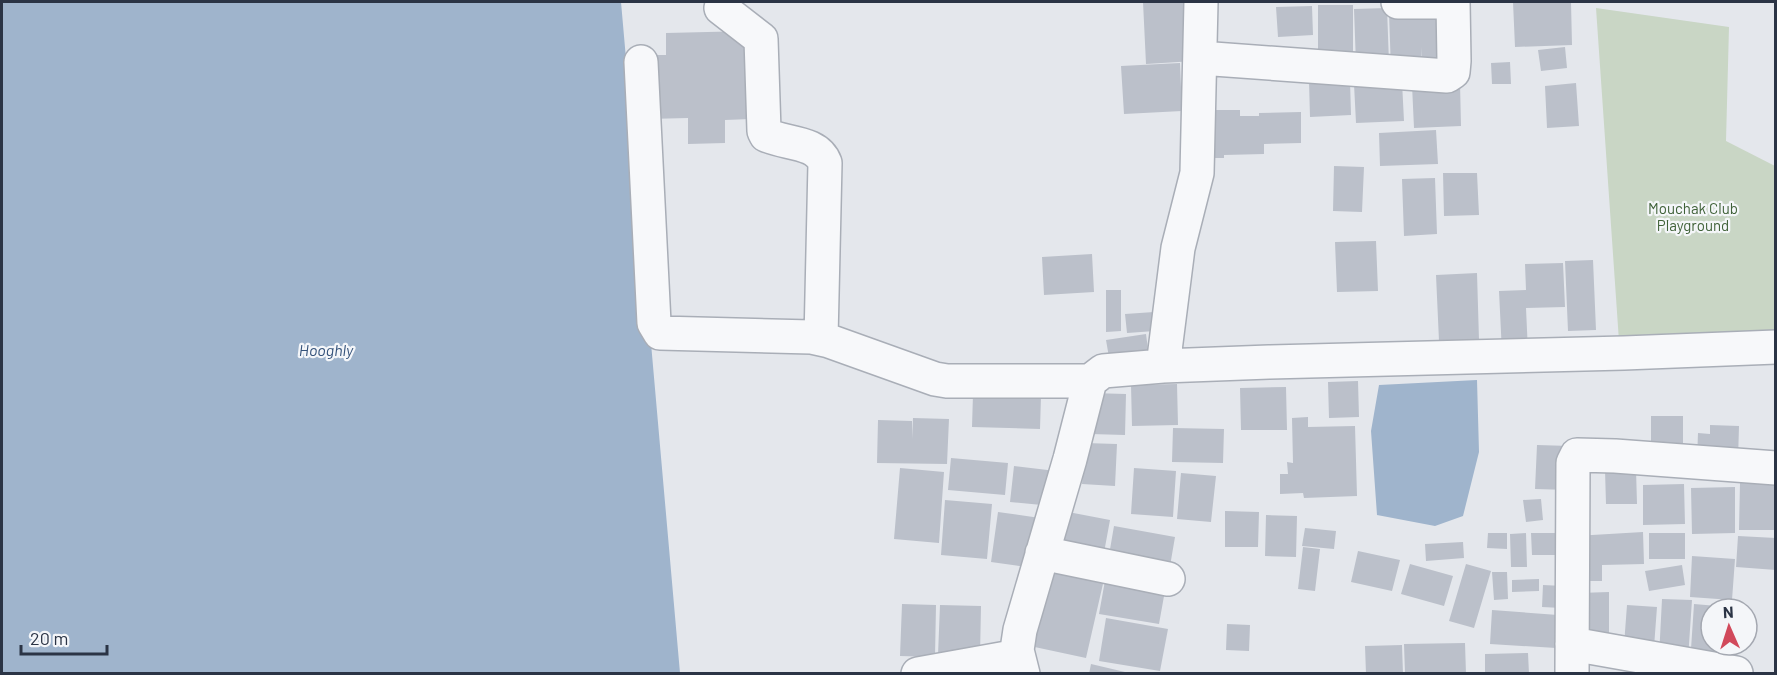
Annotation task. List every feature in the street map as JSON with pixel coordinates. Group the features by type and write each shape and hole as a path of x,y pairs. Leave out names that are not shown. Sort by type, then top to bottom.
{"street":[{"path":"1163,366 1178,248 1197,173 1200,2"},
{"path":"1398,2 1440,2"},
{"path":"1200,58 1447,76 1453,72 1455,61 1453,2"},
{"path":"721,8 757,35 762,42 764,131 766,135 814,149 823,156 825,163 821,339"},
{"path":"641,62 654,323 656,330 665,334 811,337 934,379 961,381 1090,381 1103,371 1163,366 1776,347"},
{"path":"918,674 1020,665 1020,630 1070,459 1090,381"},
{"path":"1736,673 1572,659 1573,463 1577,455 1627,456 1776,468"},
{"path":"1042,553 1168,579"}],"green space":[{"name":"Mouchak Club Playground","path":"1596,8 1729,27 1726,141 1775,166 1775,330 1619,341"}],"water":[{"name":"Hooghly","path":"2,2 621,2 680,673 2,673"},
{"path":"1477,380 1479,452 1463,516 1435,526 1377,515 1371,431 1379,385"}],"building":[{"path":"1143,2 1191,2 1194,61 1146,64"},
{"path":"1513,2 1571,2 1572,45 1515,47"},
{"path":"1318,5 1353,5 1353,64 1318,64"},
{"path":"1312,6 1313,35 1278,37 1276,7"},
{"path":"1387,8 1389,63 1356,64 1354,9"},
{"path":"1450,10 1453,70 1422,71 1421,47 1421,69 1391,70 1389,13"},
{"path":"749,31 751,119 725,120 725,143 688,144 688,118 648,119 647,55 666,55 666,33"},
{"path":"1565,47 1567,68 1541,71 1538,50"},
{"path":"1510,62 1511,84 1492,84 1491,63"},
{"path":"1180,63 1182,111 1124,114 1121,66"},
{"path":"1350,80 1351,115 1310,117 1309,81"},
{"path":"1402,82 1404,121 1356,123 1354,84"},
{"path":"1460,83 1461,126 1414,128 1412,85"},
{"path":"1576,83 1579,126 1547,128 1545,86"},
{"path":"1207,110 1240,110 1240,116 1301,112 1301,143 1264,144 1264,154 1224,155 1224,158 1207,158"},
{"path":"1436,130 1438,164 1380,166 1379,133"},
{"path":"1334,166 1364,167 1362,212 1333,211"},
{"path":"1443,173 1477,173 1479,215 1444,216"},
{"path":"1435,178 1437,234 1404,236 1402,179"},
{"path":"1376,241 1378,291 1337,292 1335,242"},
{"path":"1092,254 1094,292 1044,295 1042,257"},
{"path":"1593,260 1596,330 1568,331 1565,261"},
{"path":"1563,263 1565,307 1526,308 1528,352 1502,353 1499,291 1526,290 1525,264"},
{"path":"1477,273 1479,340 1439,341 1436,275"},
{"path":"1106,290 1121,290 1121,331 1106,332"},
{"path":"1154,312 1155,331 1127,333 1125,314"},
{"path":"1146,334 1149,357 1110,363 1106,340"},
{"path":"1358,381 1359,417 1329,418 1328,382"},
{"path":"1177,384 1178,425 1132,426 1131,385"},
{"path":"1286,387 1287,430 1241,430 1240,388"},
{"path":"1091,393 1126,394 1125,435 1090,434"},
{"path":"973,394 1041,396 1040,429 972,427"},
{"path":"1651,416 1683,416 1683,457 1651,457"},
{"path":"1308,417 1308,427 1355,426 1357,496 1304,498 1303,493 1280,494 1280,474 1288,474 1287,462 1293,463 1292,418"},
{"path":"913,418 949,419 947,464 877,463 878,420 912,421 912,439"},
{"path":"1710,425 1739,426 1738,460 1697,459 1698,433 1710,434"},
{"path":"1173,428 1224,429 1223,463 1172,462"},
{"path":"1085,443 1117,444 1115,486 1082,484"},
{"path":"1537,445 1570,446 1569,490 1535,489"},
{"path":"951,458 1008,463 1005,495 948,490"},
{"path":"1014,466 1056,471 1052,506 1010,502"},
{"path":"900,468 944,472 939,543 894,539"},
{"path":"1134,468 1176,471 1173,517 1131,514"},
{"path":"1636,469 1637,504 1606,504 1605,470"},
{"path":"1181,473 1216,476 1211,522 1177,519"},
{"path":"1740,483 1776,484 1776,530 1739,530"},
{"path":"1684,484 1685,524 1643,525 1643,485"},
{"path":"1735,487 1735,533 1692,534 1691,488"},
{"path":"1541,499 1543,520 1526,522 1523,500"},
{"path":"945,500 992,504 987,559 941,555"},
{"path":"1063,511 1110,520 1103,558 1056,549"},
{"path":"1225,511 1259,512 1258,547 1225,547"},
{"path":"998,512 1040,518 1033,568 991,562"},
{"path":"1266,515 1297,516 1296,557 1265,556"},
{"path":"1114,526 1175,537 1169,572 1108,561"},
{"path":"1305,528 1336,531 1334,549 1302,546"},
{"path":"1643,532 1644,564 1602,565 1602,581 1576,581 1575,536"},
{"path":"1488,533 1507,533 1507,549 1487,548"},
{"path":"1526,533 1527,567 1511,567 1510,534"},
{"path":"1531,533 1558,533 1557,555 1532,555"},
{"path":"1649,533 1685,533 1685,559 1649,559"},
{"path":"1738,536 1776,538 1776,570 1736,567"},
{"path":"1463,542 1464,558 1426,561 1425,544"},
{"path":"1303,547 1320,549 1315,591 1298,589"},
{"path":"1358,551 1400,560 1392,591 1351,582"},
{"path":"1692,556 1735,559 1732,597 1690,597"},
{"path":"1049,562 1105,575 1086,658 1030,646"},
{"path":"1410,564 1453,576 1444,606 1401,594"},
{"path":"1466,564 1491,571 1474,628 1449,621"},
{"path":"1682,565 1685,585 1649,591 1645,571"},
{"path":"1492,572 1507,572 1508,599 1494,600"},
{"path":"1106,575 1166,585 1159,624 1099,614"},
{"path":"1539,579 1539,591 1512,592 1512,580"},
{"path":"1543,585 1563,586 1562,608 1542,607"},
{"path":"1609,592 1609,637 1579,637 1579,593"},
{"path":"1662,599 1692,600 1688,659 1659,657"},
{"path":"902,604 936,605 935,657 900,656"},
{"path":"1694,604 1699,604 1699,657 1726,657 1725,666 1690,664"},
{"path":"940,605 981,606 980,656 938,655"},
{"path":"1627,605 1657,607 1654,647 1624,645"},
{"path":"1492,610 1558,615 1556,648 1490,644"},
{"path":"1106,618 1168,629 1160,671 1099,661"},
{"path":"1227,624 1250,625 1249,651 1226,650"},
{"path":"1465,643 1466,674 1405,674 1404,644"},
{"path":"1402,645 1403,674 1366,674 1365,646"},
{"path":"1528,653 1529,674 1485,674 1485,654"},
{"path":"1091,664 1125,672 1125,674 1089,674"}]}
